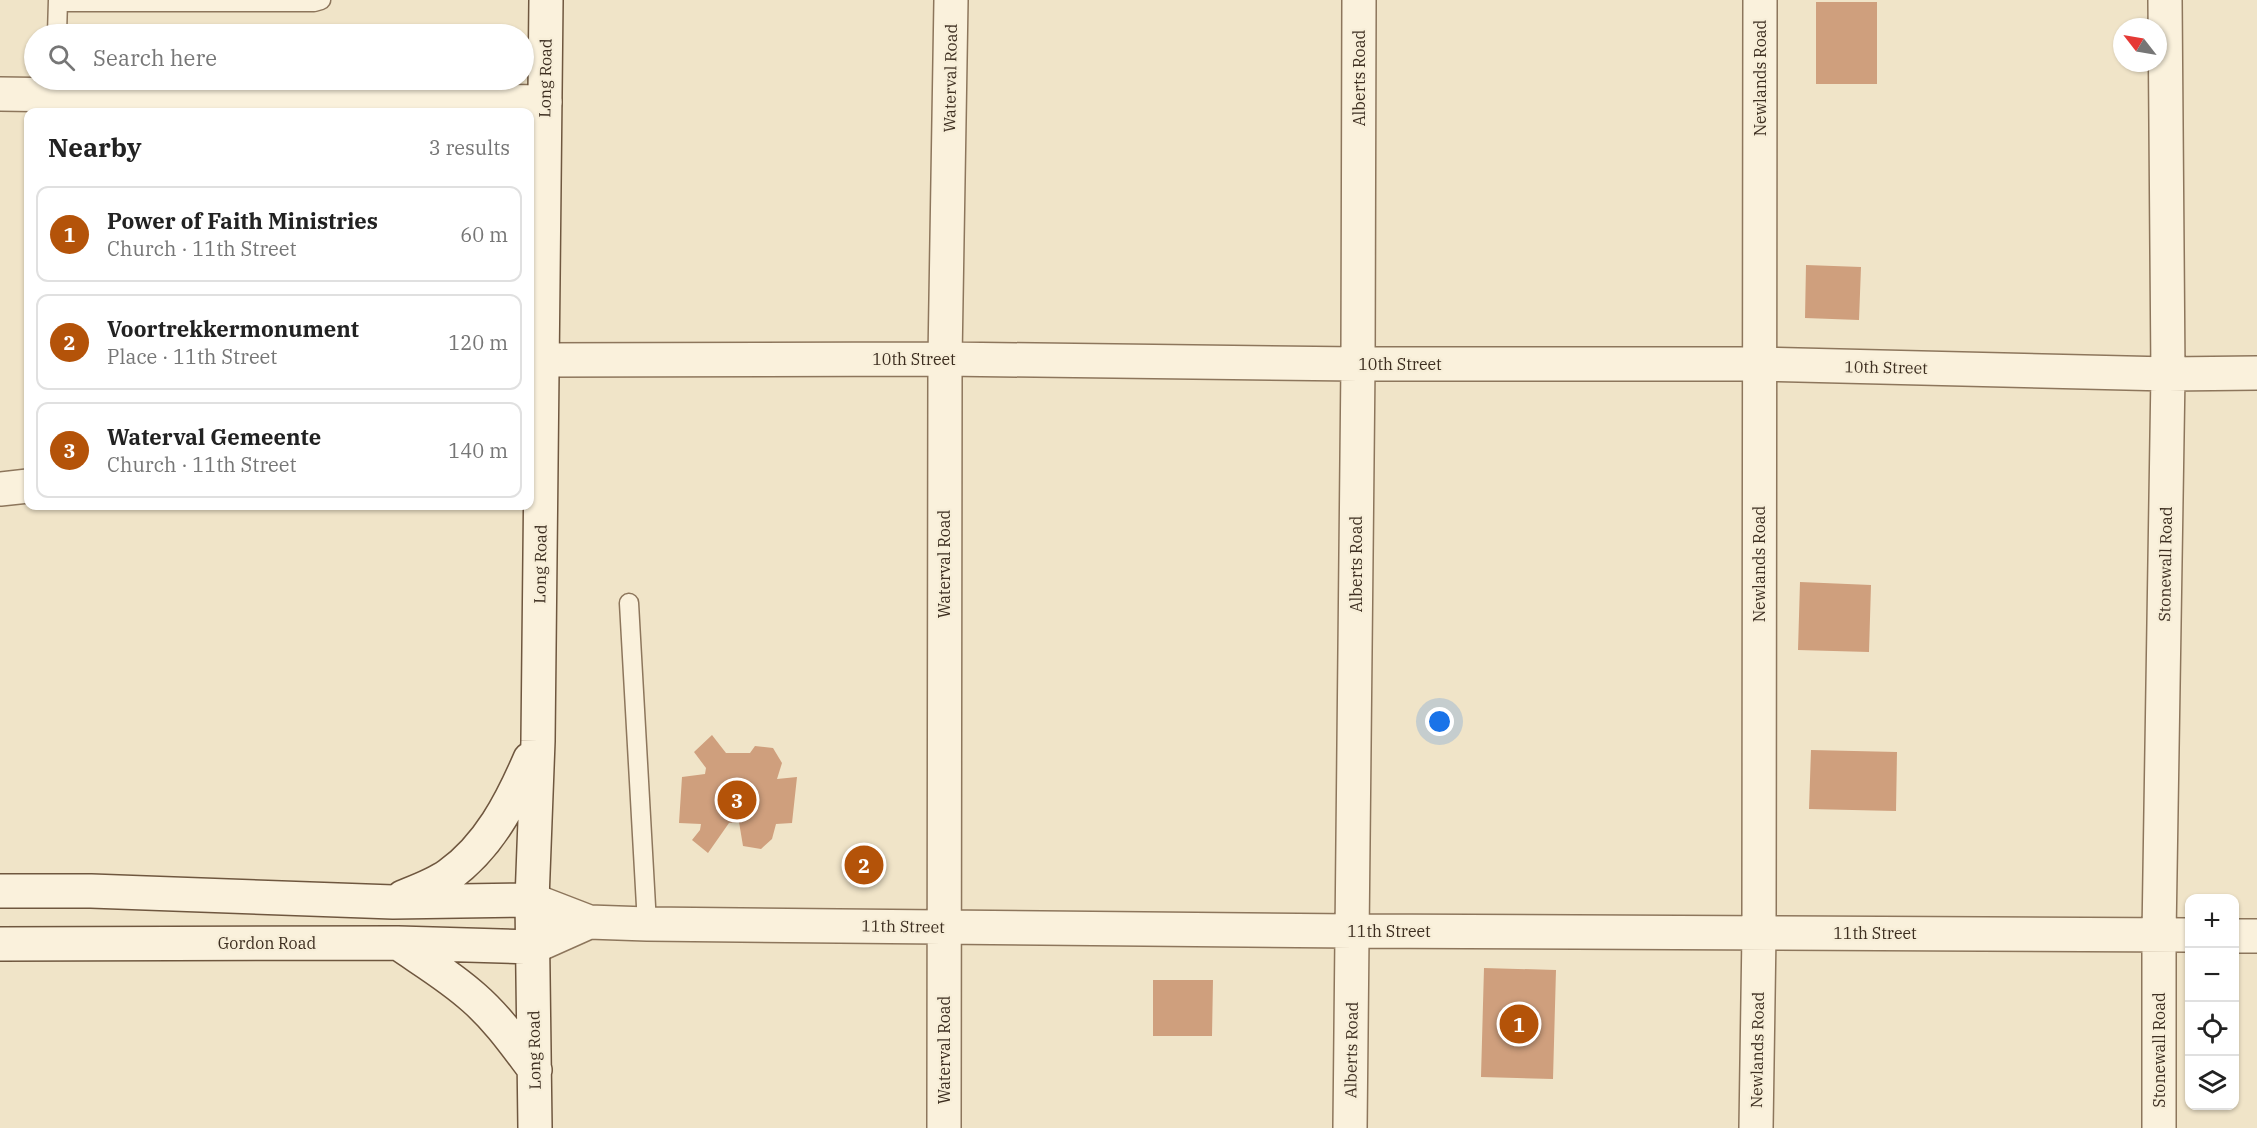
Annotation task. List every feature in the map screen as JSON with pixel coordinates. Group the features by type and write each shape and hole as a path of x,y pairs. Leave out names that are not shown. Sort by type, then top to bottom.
{"street":[{"name":"Long Road","path":"535,1128 532,900 538,741 546,0"},
{"name":"Waterval Road","path":"944,1128 945,359 951,0"},
{"name":"Alberts Road","path":"1350,1128 1358,364 1359,0"},
{"name":"Newlands Road","path":"1756,1128 1759,933 1760,0"},
{"name":"Stonewall Road","path":"2159,1128 2174,935 2165,0"},
{"path":"0,94 33,90"},
{"path":"89,90 250,105 545,102"},
{"name":"10th Street","path":"543,360 945,359 1358,364 1759,364 2168,374 2257,372"},
{"path":"0,489 24,486"},
{"path":"393,902 448,876 474,854 495,827 515,795 538,741"},
{"path":"0,891 91,891 393,902 532,900"},
{"name":"11th Street","path":"532,900 588,922 647,924 1353,931 2174,935"},
{"name":"11th Street","path":"533,947 588,922"},
{"path":"2239,936 2257,936"},
{"path":"398,943 449,978 474,999 501,1025 535,1070"},
{"name":"Gordon Road","path":"0,944 398,943 533,947"}],"lane":[{"path":"57,24 58,1 314,2 321,0"},
{"path":"629,603 647,924"}],"building":[{"path":"1816,2 1877,2 1877,84 1816,84"},
{"path":"1806,265 1861,267 1859,320 1805,318"},
{"path":"1800,582 1871,585 1869,652 1798,650"},
{"path":"712,735 726,753 750,753 755,746 773,748 782,763 777,779 797,777 792,823 776,824 772,839 761,849 743,846 739,822 729,823 708,853 692,840 700,830 701,824 679,823 682,777 705,774 706,768 694,752"},
{"path":"1811,750 1897,752 1896,811 1809,809"},
{"path":"1484,968 1556,970 1553,1079 1481,1077"},
{"path":"1153,980 1213,980 1212,1036 1153,1036"}],"place":[{"name":"Waterval Gemeente","path":"737,800"},
{"name":"Voortrekkermonument","path":"864,865"},
{"name":"Power of Faith Ministries","path":"1519,1024"}]}
